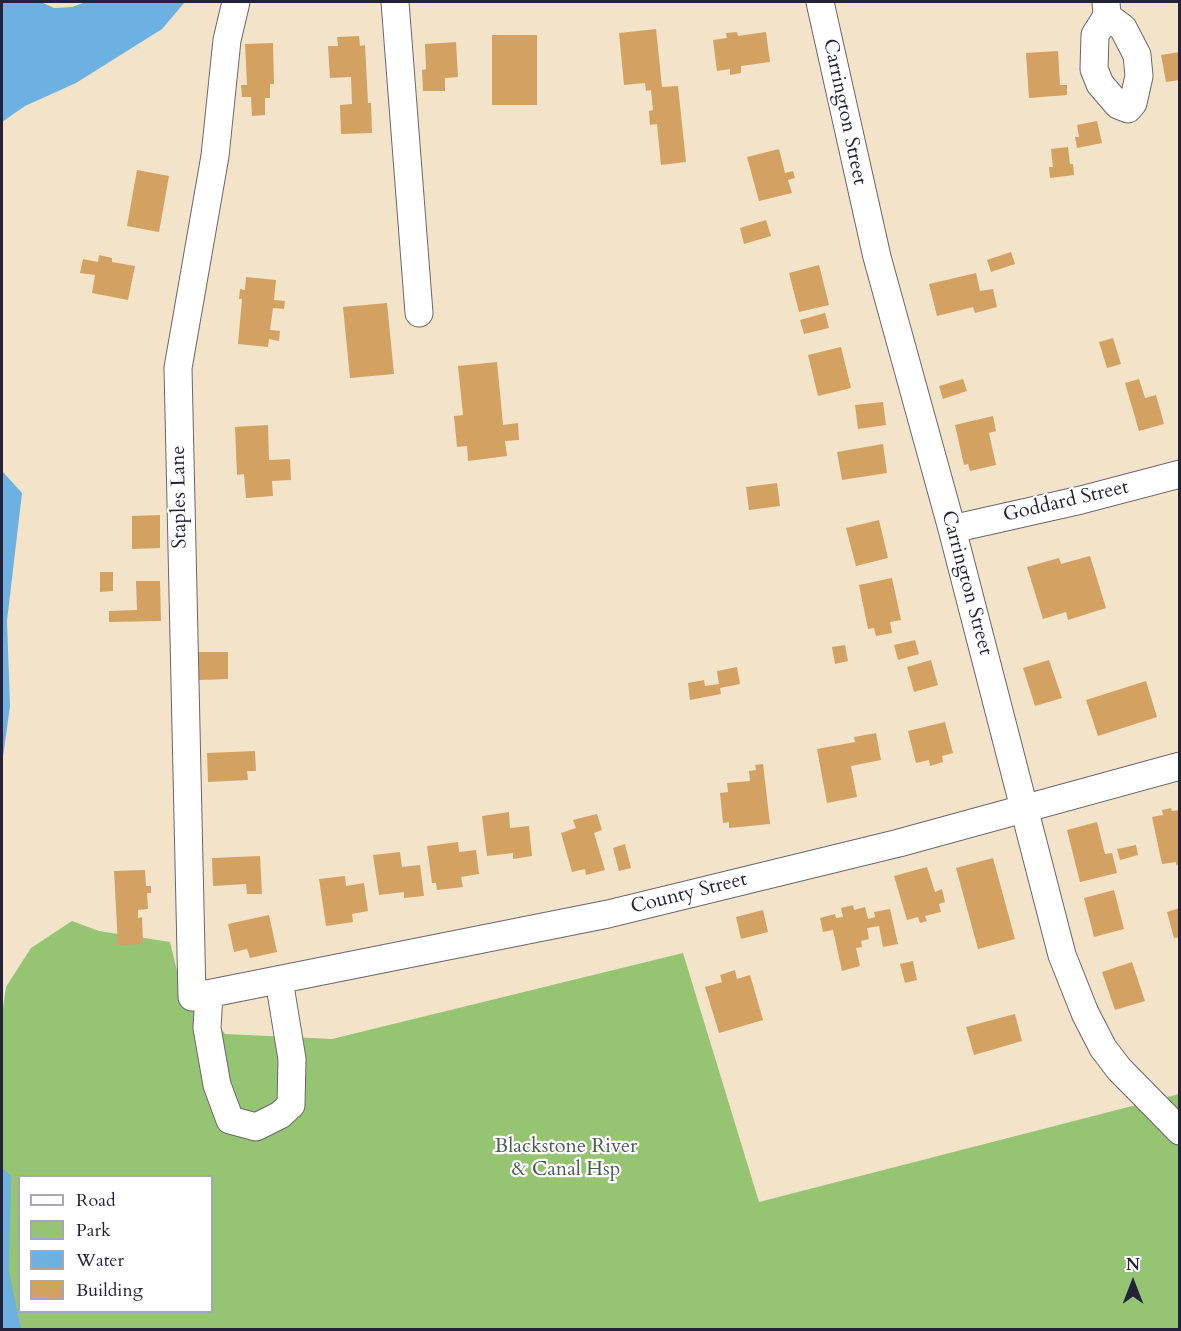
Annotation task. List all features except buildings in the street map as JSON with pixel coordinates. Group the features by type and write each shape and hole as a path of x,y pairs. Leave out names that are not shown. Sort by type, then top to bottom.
{"street":[{"name":"Staples Lane","path":"236,2 227,40 215,156 178,368 201,996 217,1085 230,1120 256,1128 280,1115 291,1105 292,1059 279,980"},
{"path":"395,2 418,313"},
{"name":"Carrington Street","path":"820,2 877,257 952,529 1062,956 1085,1013 1103,1048 1119,1069 1179,1131"},
{"name":"Goddard Street","path":"952,529 1081,500 1179,474"},
{"name":"County Street","path":"201,996 608,914 899,843 1179,766"}],"green space":[{"name":"Blackstone River & Canal Hsp","path":"72,921 99,931 170,942 178,975 225,1034 332,1039 683,953 759,1202 1179,1094 1179,1329 2,1330 2,1016 6,987 31,948"}],"water":[{"path":"2,2 41,2 54,8 72,7 86,2 185,2 162,29 76,83 25,106 2,122"},
{"path":"2,471 22,493 7,621 10,706 2,764"},
{"path":"2,1105 3,1169 11,1176 9,1272 21,1329 2,1329"}]}
